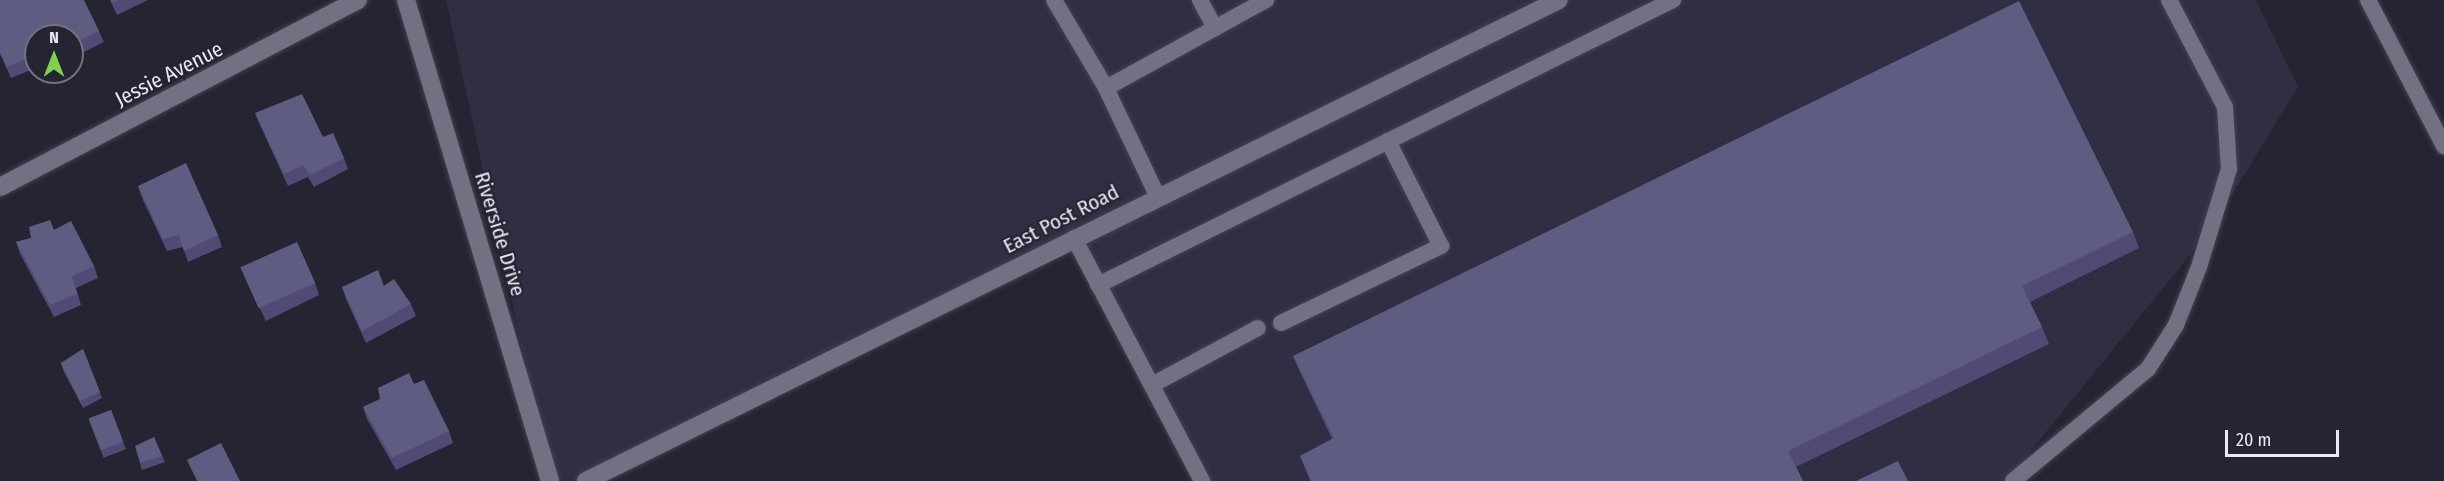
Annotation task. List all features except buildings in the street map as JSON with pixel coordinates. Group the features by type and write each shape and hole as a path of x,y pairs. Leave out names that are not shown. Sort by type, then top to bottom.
{"street":[{"name":"Jessie Avenue","path":"0,187 358,0"},
{"name":"Riverside Drive","path":"406,0 550,481"},
{"name":"East Post Road","path":"586,481 1158,195 1558,0"}],"lane":[{"path":"1054,0 1106,88 1158,195"},
{"path":"1200,0 1215,28"},
{"path":"1106,88 1266,0"},
{"path":"1098,285 1673,0"},
{"path":"2013,481 2148,369 2176,325 2199,267 2229,169 2225,107 2169,0"},
{"path":"2368,0 2444,146"},
{"path":"1281,323 1441,246 1388,141"},
{"path":"1074,238 1202,481"},
{"path":"1152,385 1258,327"}],"shaded area":[{"path":"446,0 2256,0 2298,87 2211,229 2033,448 2011,481 1202,481 1073,238 586,481 551,481"}]}
